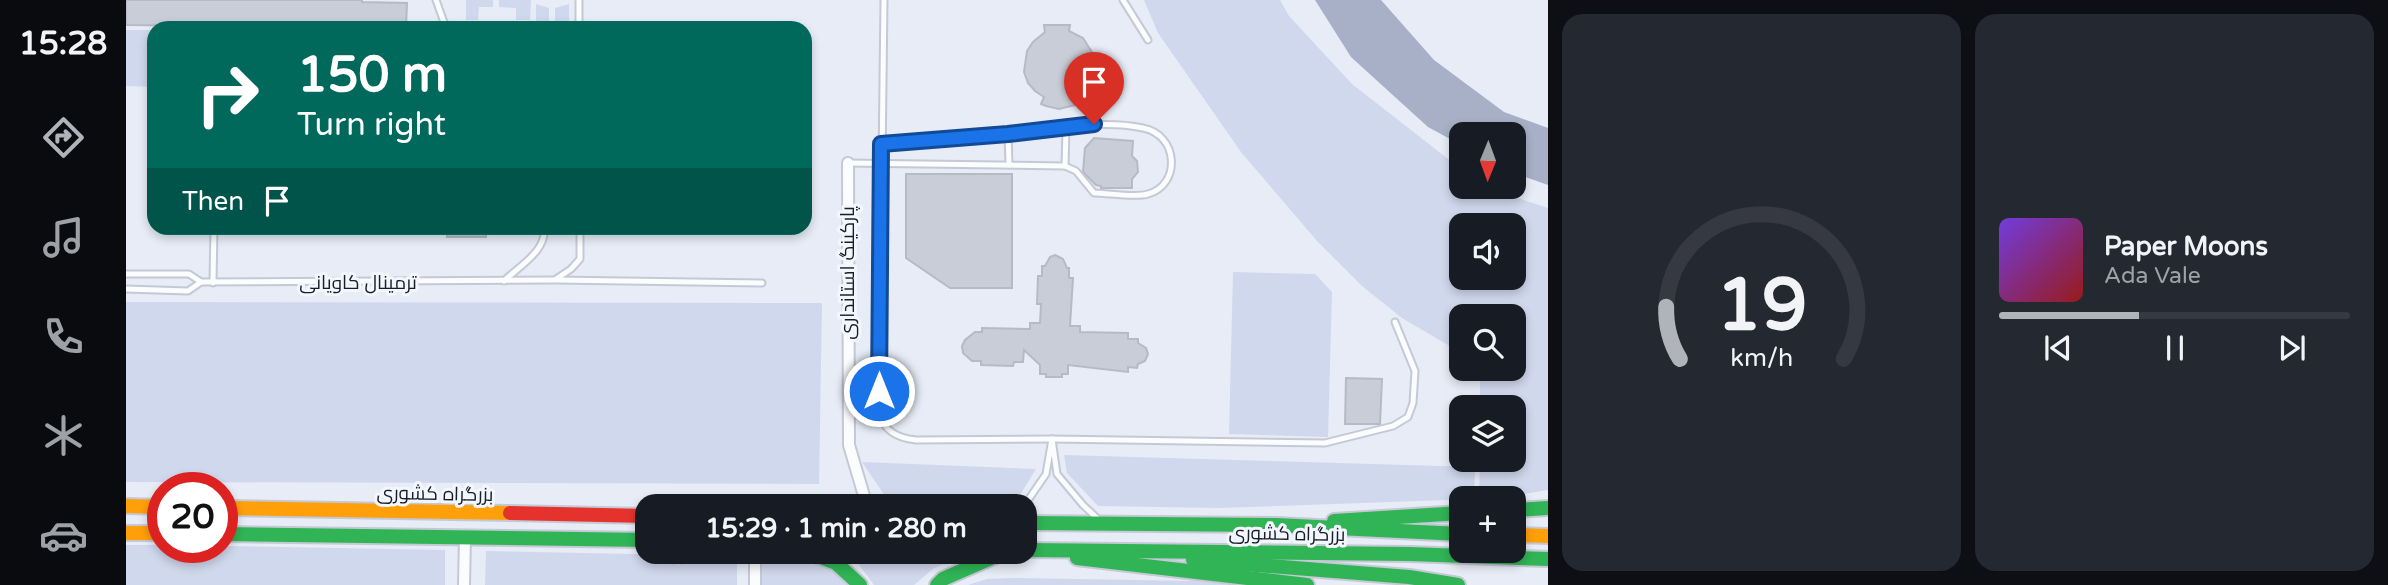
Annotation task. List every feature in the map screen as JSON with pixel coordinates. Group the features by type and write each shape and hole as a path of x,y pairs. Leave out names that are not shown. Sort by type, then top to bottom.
{"main road":[{"path":"126,506 147,507"},
{"name":"بزرگراه کشوری","path":"238,508 635,510"},
{"path":"1526,509 1548,508"},
{"path":"1276,525 1449,514"},
{"name":"بزرگراه کشوری","path":"1037,523 1276,525 1449,533"},
{"path":"126,533 147,533"},
{"path":"238,534 635,540"},
{"path":"1526,535 1548,536"},
{"name":"بزرگراه کشوری","path":"1037,550 1397,554 1548,559"},
{"path":"1061,550 1409,577 1458,585"},
{"path":"1037,553 1307,585"},
{"path":"836,564 860,585"},
{"path":"937,585 943,579 977,564"}],"street":[{"name":"پارکینگ استانداری","path":"848,163 849,445 863,494"},
{"path":"464,585 465,537"},
{"path":"755,564 755,585"}],"lane":[{"path":"436,0 444,21"},
{"path":"579,0 579,21"},
{"path":"884,0 879,411 884,425 896,436 916,440 1325,443 1393,426 1408,417 1413,403 1415,371 1395,323"},
{"path":"1123,0 1148,40"},
{"path":"848,163 1065,166 1076,171 1094,193 1147,195 1163,183 1172,163 1172,151 1168,143 1152,131 1094,124 881,144"},
{"path":"1065,166 1066,128"},
{"path":"1008,134 1009,165"},
{"path":"213,282 214,235"},
{"path":"504,281 541,246 545,235"},
{"path":"555,280 571,269 580,258 580,235"},
{"name":"ترمینال کاویانی","path":"126,274 189,274 201,282"},
{"name":"ترمینال کاویانی","path":"126,289 188,290 201,282 555,280 762,283"},
{"path":"1032,494 1046,474 1052,439"},
{"path":"1052,439 1057,474 1083,505 1102,522"}],"shaded area":[{"path":"466,0 493,0 493,7 479,7 478,20 466,20"},
{"path":"499,0 531,0 530,20 516,20 516,8 499,7"},
{"path":"1144,0 1280,0 1289,16 1352,84 1449,160 1449,200 1524,200 1548,208 1548,490 1526,494 1526,486 1479,486 1480,472 1526,472 1526,395 1480,395 1480,381 1526,381 1526,304 1449,304 1448,345 1402,318 1362,286 1317,241 1241,152 1158,33"},
{"path":"1315,0 1381,0 1434,60 1504,112 1548,128 1548,185 1526,177 1526,122 1449,122 1449,138 1428,127 1351,57"},
{"path":"536,4 549,8 549,21 536,21"},
{"path":"569,4 569,21 555,21 555,8"},
{"path":"126,30 147,30 147,87 126,86"},
{"path":"1233,272 1315,274 1332,292 1328,437 1229,434"},
{"path":"126,302 822,303 819,484 238,482 238,472 147,472 147,482 126,482"},
{"path":"1064,455 1449,466 1449,472 1475,472 1474,486 1449,486 1449,500 1219,508 1098,506 1067,473"},
{"path":"862,462 1036,469 1021,494 884,494"},
{"path":"126,545 147,545 147,563 238,563 238,546 445,550 445,585 126,585"},
{"path":"486,551 635,554 635,564 737,564 737,585 485,585"},
{"path":"761,564 823,564 849,585 761,585"},
{"path":"858,564 944,564 934,568 914,585 874,585"},
{"path":"987,579 1196,581 1231,585 968,585"}],"building":[{"path":"126,0 362,0 407,3 406,21 147,21 147,25 126,25"},
{"path":"1044,25 1070,25 1069,31 1083,38 1095,57 1093,80 1073,100 1075,105 1059,109 1041,104 1044,97 1028,83 1024,72 1027,51 1045,32"},
{"path":"1094,138 1133,141 1132,156 1137,161 1138,172 1132,179 1132,188 1101,188 1083,172 1085,148"},
{"path":"906,174 1012,174 1012,288 950,288 906,258"},
{"path":"447,235 486,235 486,237"},
{"path":"1055,255 1063,259 1069,268 1069,278 1073,278 1070,326 1080,326 1080,332 1128,333 1128,339 1138,339 1138,343 1146,348 1148,354 1137,368 1128,367 1128,372 1068,365 1068,374 1062,374 1062,377 1046,377 1046,374 1040,374 1040,365 1024,350 1023,362 1014,362 1013,366 981,365 981,361 972,361 963,353 965,340 975,332 982,332 982,328 1030,329 1030,323 1040,323 1041,304 1037,304 1038,276 1042,276 1042,266"},
{"path":"1346,378 1382,379 1380,424 1345,424"}],"traffic: fast":[{"path":"1526,509 1548,508"},
{"path":"1334,521 1449,514"},
{"path":"1037,523 1276,525 1449,533"},
{"path":"238,534 635,540"},
{"path":"1037,550 1410,554 1548,559"},
{"path":"1077,558 1307,585"},
{"path":"1193,560 1409,577 1458,585"},
{"path":"837,564 860,585"},
{"path":"937,585 943,579 977,564"}],"traffic: slow":[{"path":"126,506 147,507"},
{"path":"238,508 510,513"},
{"path":"126,533 147,533"},
{"path":"1526,535 1548,536"}],"traffic: jam":[{"path":"510,513 635,516"}],"route":[{"path":"879,391 881,144 1094,124"}]}
